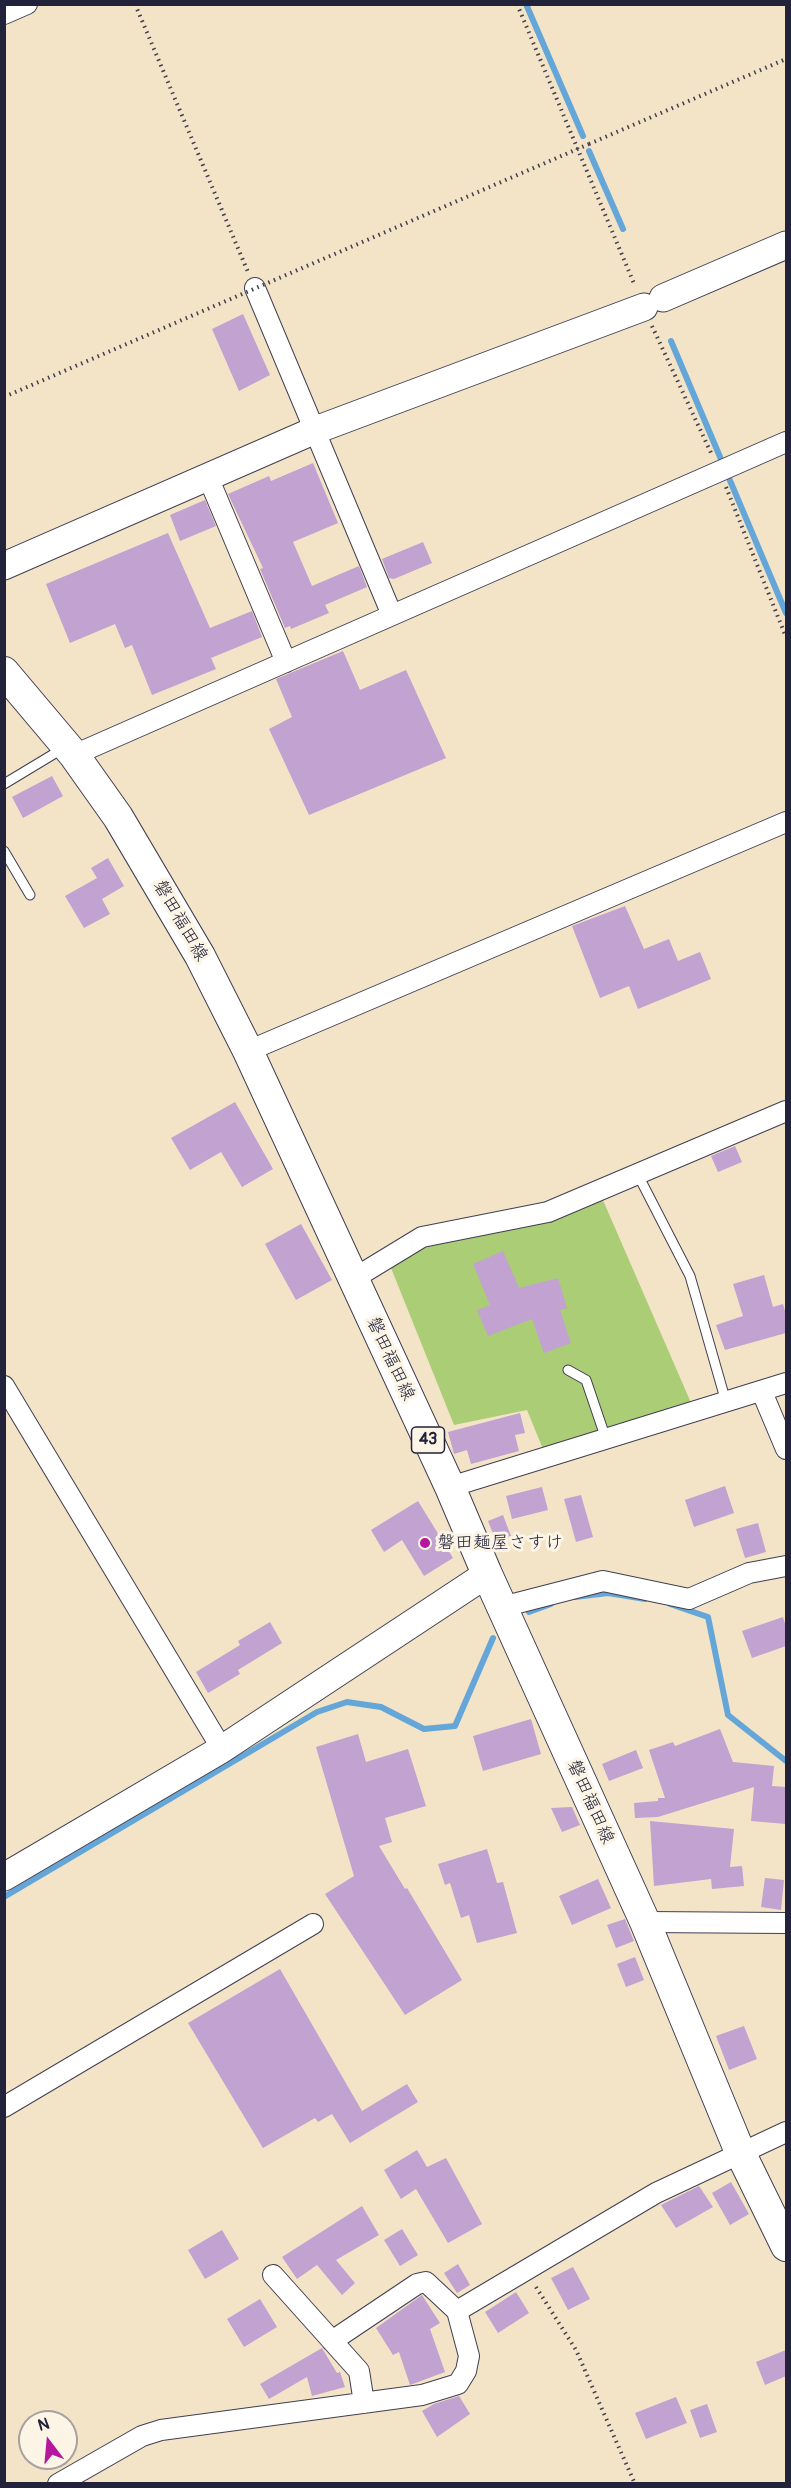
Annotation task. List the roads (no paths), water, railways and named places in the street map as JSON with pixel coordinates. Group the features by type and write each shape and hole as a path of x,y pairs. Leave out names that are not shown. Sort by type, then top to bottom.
{"main road":[{"name":"磐田福田線","path":"4,672 70,751 118,817 200,956 248,1051 450,1487 487,1575 645,1922 740,2152 786,2246"}],"street":[{"path":"4,14 27,4"},
{"path":"4,566 313,431 653,303 786,245"},
{"path":"255,288 392,615"},
{"path":"70,751 286,662 786,442"},
{"path":"208,477 286,662"},
{"path":"248,1051 786,822"},
{"path":"353,1279 422,1237 548,1212 786,1111"},
{"path":"450,1487 786,1383"},
{"path":"4,1386 222,1749"},
{"path":"762,1392 786,1449"},
{"path":"502,1607 603,1581 689,1599 750,1573 786,1566"},
{"path":"4,1877 222,1749 487,1575"},
{"path":"645,1922 786,1923"},
{"path":"4,2108 313,1924"},
{"path":"457,2311 524,2269 656,2193 786,2132"},
{"path":"273,2275 358,2371 364,2403"},
{"path":"58,2484 142,2436 161,2430 422,2395 458,2384 466,2371 469,2356 457,2311 426,2282 417,2284 332,2341"}],"lane":[{"path":"4,784 70,751"},
{"path":"4,851 30,896"},
{"path":"638,1175 690,1276 726,1402"},
{"path":"568,1370 586,1380 606,1439"}],"waterway":[{"path":"526,4 583,136"},
{"path":"589,151 623,229"},
{"path":"671,341 786,613"},
{"path":"575,1597 608,1593 645,1599"},
{"path":"529,1612 551,1604"},
{"path":"670,1604 708,1617 728,1715 786,1761"},
{"path":"4,1897 317,1712 347,1702 381,1707 424,1729 455,1726 493,1638"}],"place":[{"name":"磐田麺屋さすけ","path":"425,1543"}]}
